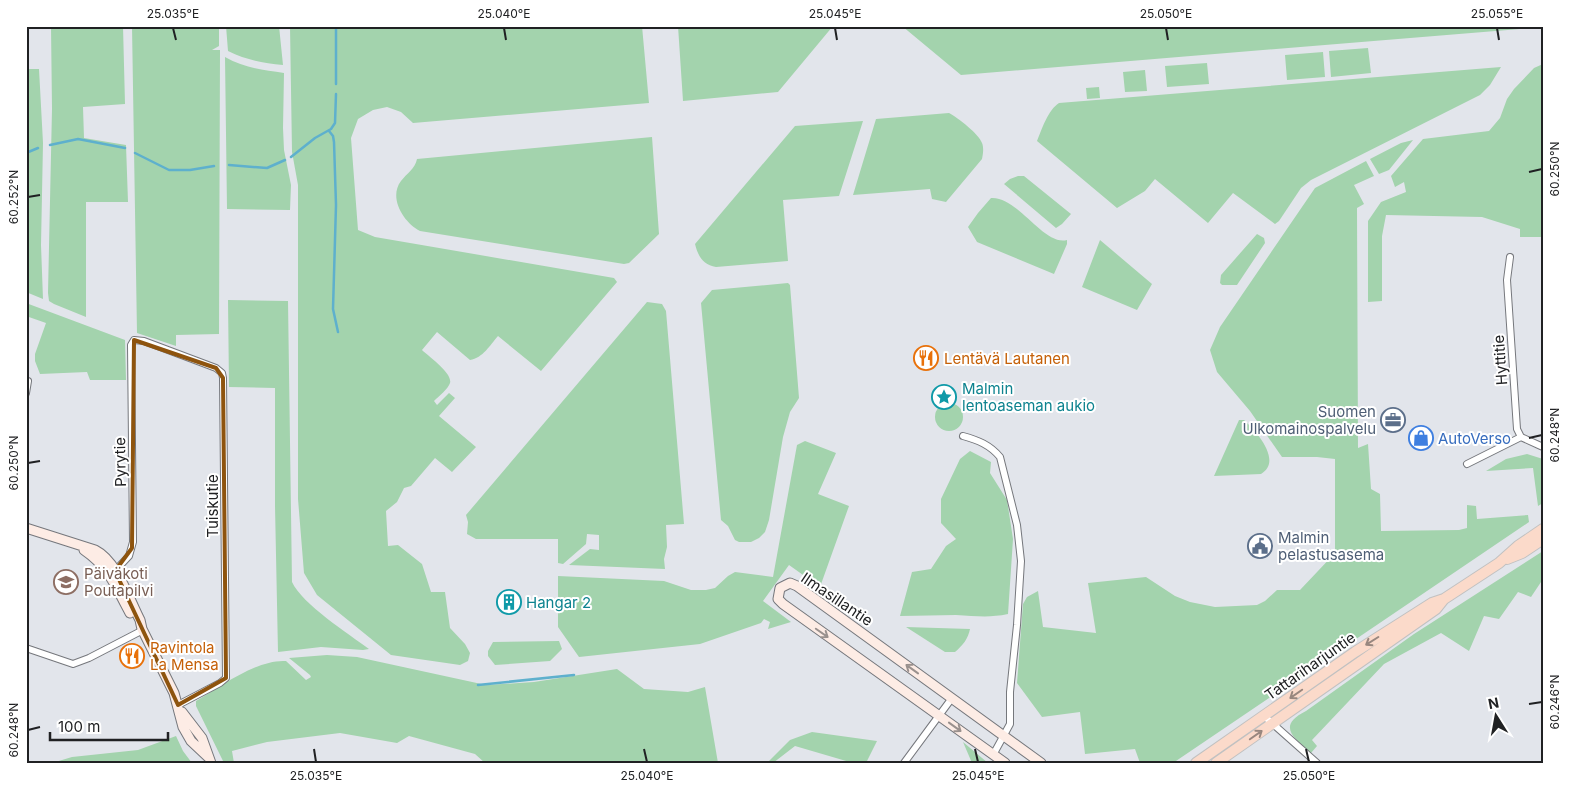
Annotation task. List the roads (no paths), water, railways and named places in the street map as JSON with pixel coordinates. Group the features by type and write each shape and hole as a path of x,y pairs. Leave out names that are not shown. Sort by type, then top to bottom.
{"main road":[{"path":"26,528 100,553 110,562 113,573 140,620 142,630 174,692 178,705 202,738 210,760"},
{"name":"Tattariharjuntie","path":"1196,763 1267,720 1436,609 1444,599 1499,563 1518,546 1543,529"},
{"name":"Tattariharjuntie","path":"1499,563 1522,553 1543,539"},
{"name":"Ilmasillantie","path":"1005,763 783,604 778,598 780,588 790,583 796,586 1040,763"},
{"name":"Tattariharjuntie","path":"1216,763 1267,720"}],"street":[{"name":"Hyttitie","path":"1510,257 1507,280 1517,420 1521,437"},
{"name":"Pyrytie","path":"113,573 129,556 133,542 132,345 134,340"},
{"name":"Tuiskutie","path":"134,340 144,341 216,368 222,373 224,378 226,678 178,705"},
{"path":"26,393 28,381"},
{"path":"963,436 994,448 1000,457 1020,544 1019,587 1010,692 1010,724 993,755"},
{"path":"1467,464 1521,437 1543,447"},
{"path":"26,648 73,664 89,658 142,630"},
{"path":"904,763 952,698"},
{"path":"1267,720 1317,763"}],"waterway":[{"path":"336,26 336,84"},
{"path":"291,157 315,138 331,129 335,123 336,94"},
{"path":"329,131 333,136 334,142 336,205 333,309 338,332"},
{"path":"50,145 78,139 125,148"},
{"path":"26,153 38,148"},
{"path":"135,153 169,170 190,170 214,166"},
{"path":"229,165 267,168 285,160"},
{"path":"478,685 574,675"}],"place":[{"name":"Lentävä Lautanen","path":"926,358"},
{"name":"Malmin lentoaseman aukio","path":"944,397"},
{"name":"Suomen Ulkomainospalvelu","path":"1393,420"},
{"name":"AutoVerso","path":"1421,438"},
{"name":"Malmin pelastusasema","path":"1260,546"},
{"name":"Päiväkoti Poutapilvi","path":"66,582"},
{"name":"Hangar 2","path":"509,602"},
{"name":"Ravintola La Mensa","path":"132,656"}]}
